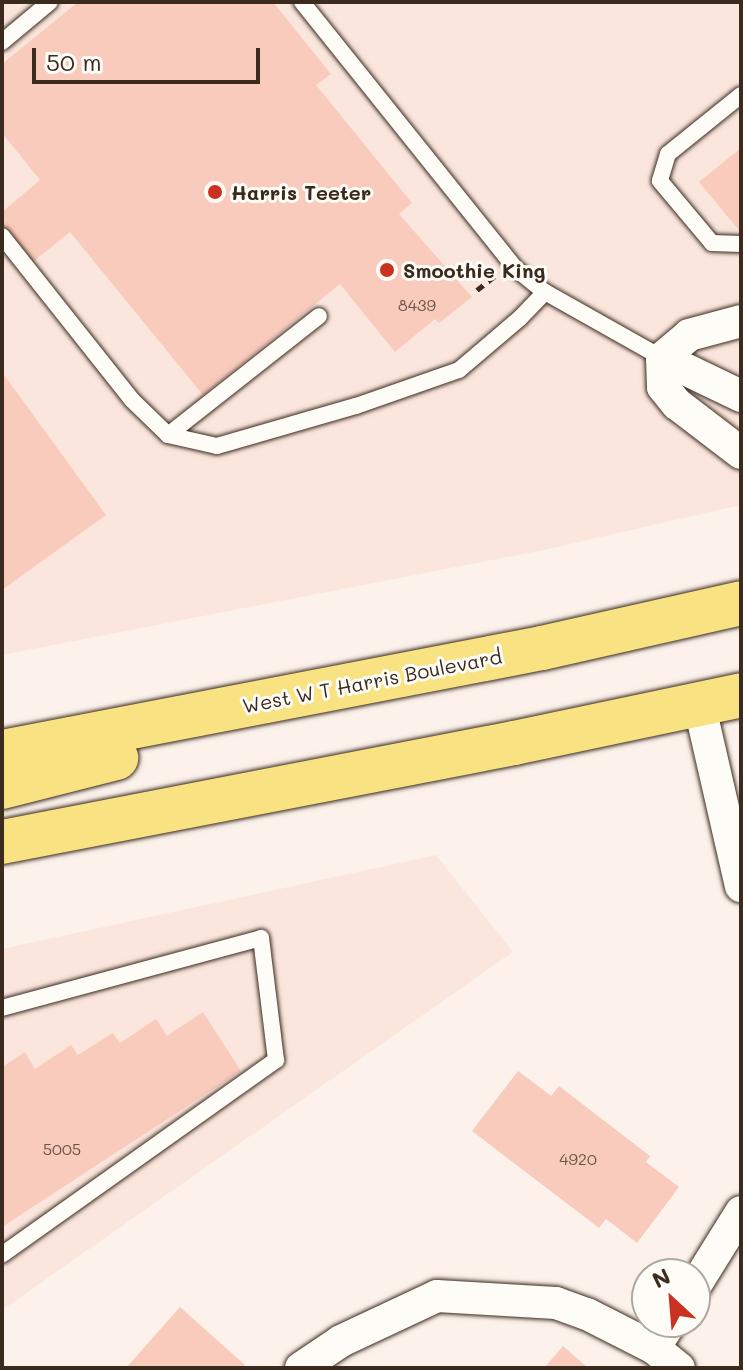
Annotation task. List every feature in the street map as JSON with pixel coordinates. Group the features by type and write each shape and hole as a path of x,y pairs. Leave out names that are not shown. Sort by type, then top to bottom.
{"main road":[{"name":"West W T Harris Boulevard","path":"2,752 542,648 741,603"},
{"path":"2,787 126,756 340,688"},
{"path":"2,842 729,704"}],"street":[{"path":"662,358 689,335 741,321"},
{"path":"662,358 741,396"},
{"path":"662,358 663,387 677,404 741,453"},
{"path":"729,704 741,886"},
{"path":"711,1260 741,1212"},
{"path":"301,1368 341,1341 437,1296 556,1303 668,1346"}],"lane":[{"path":"2,42 50,2"},
{"path":"302,2 515,268 545,292 662,358"},
{"path":"741,95 668,154 660,181 712,243 741,244"},
{"path":"2,236 132,400 168,435 217,446 337,411 459,370 545,292"},
{"path":"168,435 319,316"},
{"path":"2,1008 261,938 276,1060 2,1255"}],"shaded area":[{"path":"2,2 741,2 741,505 544,550 2,655"},
{"path":"436,855 513,952 2,1310 2,949"}],"building":[{"name":"Harris Teeter","path":"78,2 273,2 331,74 316,85 412,203 399,214 472,297 439,323 435,319 395,352 340,284 203,395 70,232 29,265 2,232 2,212 40,180 2,133 2,64"},
{"path":"741,148 741,233 699,182"},
{"path":"2,372 106,515 2,590"},
{"path":"203,1012 241,1071 2,1227 2,1067 25,1052 35,1069 71,1045 78,1055 113,1033 120,1043 156,1019 167,1036"},
{"path":"518,1071 551,1096 559,1086 650,1156 646,1162 679,1187 637,1243 606,1219 599,1228 472,1131"},
{"path":"180,1307 245,1365 242,1368 126,1368"},
{"path":"563,1346 588,1368 544,1368"}],"place":[{"name":"Harris Teeter","path":"215,192"},
{"name":"Smoothie King","path":"387,270"}]}
